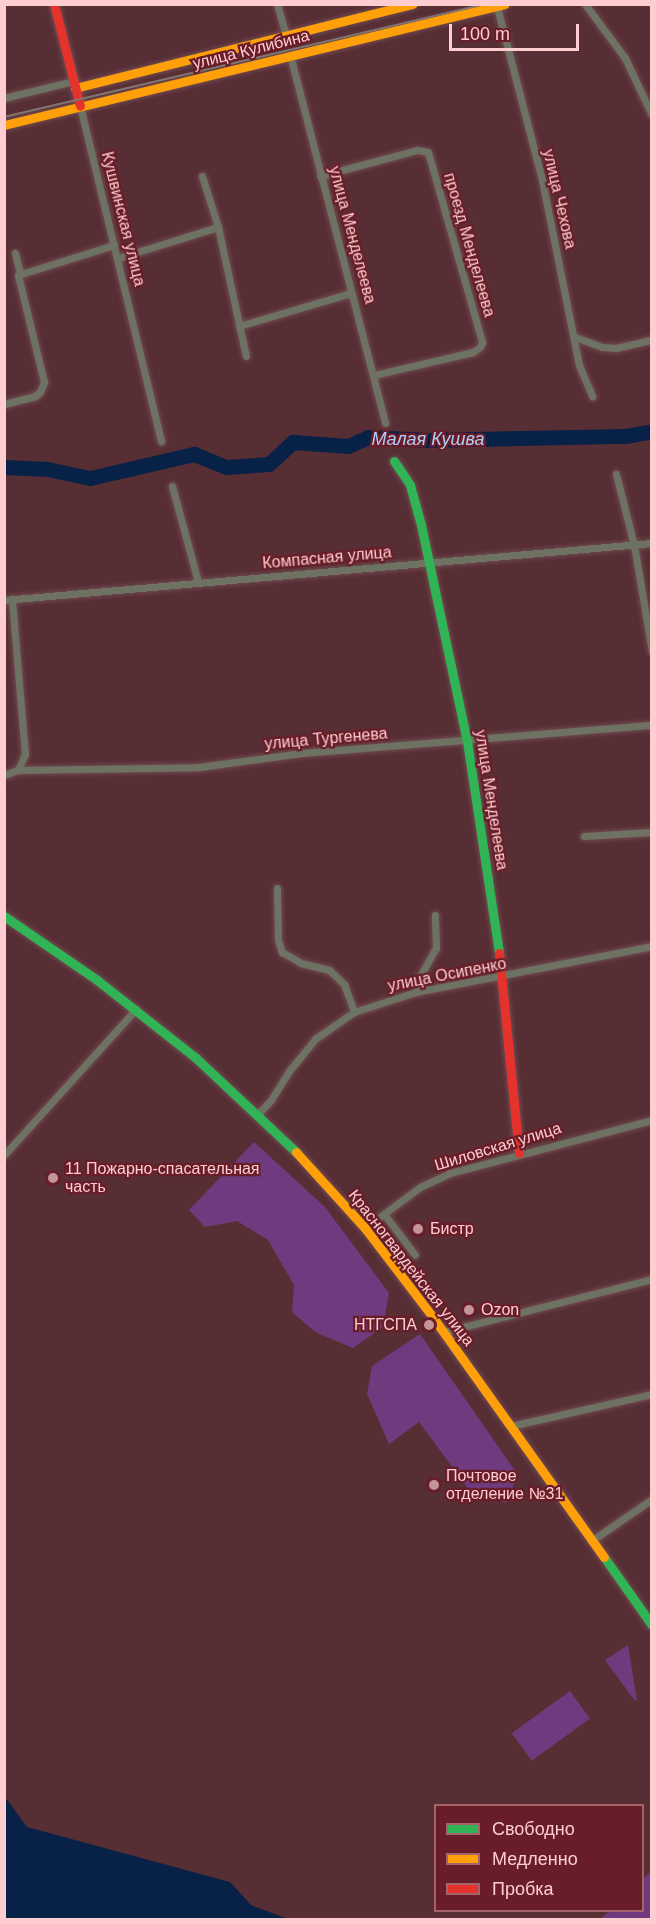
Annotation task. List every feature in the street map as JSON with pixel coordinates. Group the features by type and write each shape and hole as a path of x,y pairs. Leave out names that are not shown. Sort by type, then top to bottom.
{"main road":[{"name":"Кушвинская улица","path":"54,4 80,106"},
{"name":"улица Кулибина","path":"74,84 413,4"},
{"name":"улица Кулибина","path":"4,125 501,6"},
{"name":"улица Менделеева","path":"394,462 410,485 467,741 502,978 519,1153"},
{"name":"Красногвардейская улица","path":"4,916 136,1009 196,1058 312,1167 365,1228 443,1332 651,1625"}],"street":[{"path":"278,4 286,35"},
{"path":"585,4 625,58 651,115"},
{"name":"улица Чехова","path":"501,6 542,180 579,365 592,396"},
{"name":"улица Менделеева","path":"290,55 385,423"},
{"path":"4,98 74,84"},
{"name":"Кушвинская улица","path":"80,106 161,441"},
{"name":"проезд Менделеева","path":"320,176 417,150 428,152 482,342 480,348 473,352 374,375"},
{"path":"202,176 218,227 246,356"},
{"path":"118,258 218,227"},
{"path":"20,273 114,245"},
{"path":"4,404 35,396 40,392 44,382 17,282 20,273 15,253"},
{"path":"239,326 351,293"},
{"path":"575,337 602,347 616,348 651,340"},
{"path":"616,474 634,545 651,651"},
{"path":"172,486 198,582"},
{"name":"Компасная улица","path":"8,600 651,543"},
{"path":"8,600 25,754 18,770"},
{"name":"улица Тургенева","path":"4,775 18,770 199,767 302,753 651,725"},
{"path":"584,836 651,832"},
{"path":"277,888 278,940 282,952 300,963 329,970 344,984 354,1012"},
{"path":"416,992 418,980 436,948 435,915"},
{"name":"улица Осипенко","path":"257,1115 271,1100 290,1070 315,1039 354,1012 416,992 502,978 651,946"},
{"path":"4,1155 136,1009"},
{"name":"Шиловская улица","path":"365,1228 420,1187 450,1173 651,1120"},
{"path":"384,1214 415,1255"},
{"path":"443,1332 651,1279"},
{"path":"511,1426 651,1394"},
{"path":"591,1541 651,1499"}],"shaded area":[{"path":"254,1142 325,1207 389,1293 383,1327 353,1348 315,1332 292,1312 294,1285 268,1240 237,1221 205,1227 189,1210"},
{"path":"420,1334 518,1475 506,1503 470,1491 419,1422 389,1444 367,1394 372,1366"},
{"path":"628,1645 637,1700 635,1701 605,1660"},
{"path":"570,1691 590,1719 532,1761 512,1733"},
{"path":"651,1871 651,1919 600,1919 609,1912 644,1912 644,1878"}],"water":[{"path":"5,1797 27,1827 230,1882 251,1905 288,1919 5,1919"}],"waterway":[{"name":"Малая Кушва","path":"4,467 47,469 90,478 194,454 227,467 269,464 293,442 348,446 368,437 428,440 625,436 652,431"}],"tram line":[{"path":"4,117 487,4"}],"traffic: fast":[{"path":"394,461 410,485 421,525 467,741 499,953"},
{"path":"4,916 97,980 196,1058 296,1152"},
{"path":"604,1557 652,1625"}],"traffic: slow":[{"path":"75,88 413,4"},
{"path":"4,125 505,4"},
{"path":"296,1152 365,1228 432,1316 604,1557"}],"traffic: jam":[{"path":"54,4 80,106"},
{"path":"499,953 519,1153"}],"place":[{"name":"11 Пожарно-спасательная часть","path":"53,1178"},
{"name":"Бистр","path":"418,1229"},
{"name":"Ozon","path":"469,1310"},
{"name":"НТГСПА","path":"429,1325"},
{"name":"Почтовое отделение №31","path":"434,1485"}]}
